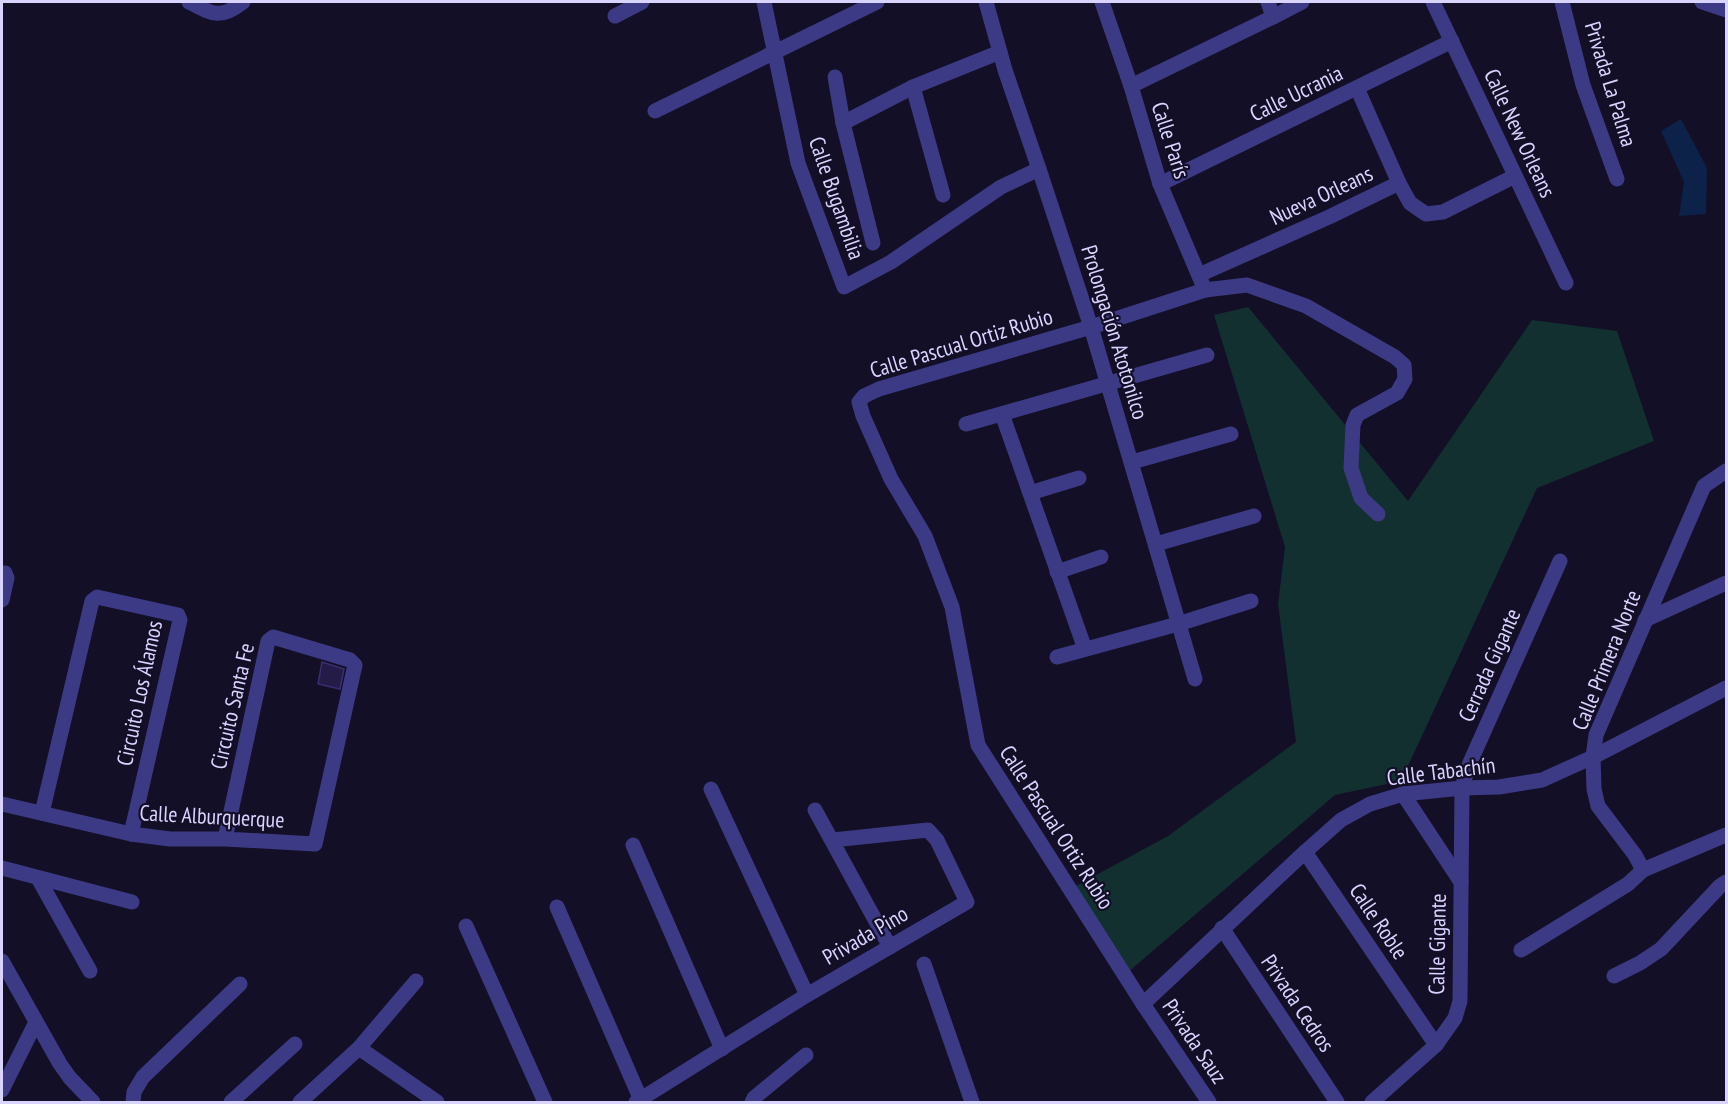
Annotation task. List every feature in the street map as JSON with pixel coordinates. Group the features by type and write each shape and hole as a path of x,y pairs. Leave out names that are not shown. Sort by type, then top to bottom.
{"street":[{"path":"189,2 212,14 234,9 243,2"},
{"name":"Calle Bugambilia","path":"764,2 798,163 844,287 891,262 1001,187 1040,169"},
{"path":"655,111 877,2"},
{"name":"Prolongación Atotonilco","path":"986,2 1000,52 1091,327 1195,678"},
{"name":"Calle París","path":"1102,2 1131,86 1160,184 1205,290"},
{"path":"1268,2 1274,17"},
{"path":"1131,86 1302,2"},
{"name":"Calle New Orleans","path":"1433,2 1566,283"},
{"name":"Privada La Palma","path":"1562,2 1583,84 1617,179"},
{"path":"1702,2 1726,10"},
{"path":"615,16 633,4"},
{"name":"Calle Ucrania","path":"1160,184 1452,41"},
{"path":"843,123 913,87 1000,52"},
{"path":"835,77 843,123 873,243"},
{"path":"913,87 943,195"},
{"path":"1357,88 1399,183"},
{"name":"Nueva Orleans","path":"1199,275 1399,183 1410,203 1426,214 1443,212 1515,176"},
{"name":"Calle Pascual Ortiz Rubio","path":"1143,1004 978,745 952,607 925,536 891,479 859,402 864,396 879,389 1091,327 1205,290 1248,285 1306,306 1395,357 1404,365 1405,379 1397,393 1358,415 1353,424 1351,468 1361,498 1378,514"},
{"path":"966,424 1207,355"},
{"path":"1002,414 1085,649"},
{"path":"1132,462 1231,434"},
{"name":"Calle Primera Norte","path":"1643,870 1635,855 1598,806 1594,789 1593,757 1596,735 1704,486 1726,471"},
{"path":"1030,493 1079,478"},
{"path":"1156,544 1254,516"},
{"path":"1057,572 1101,557"},
{"name":"Cerrada Gigante","path":"1462,788 1468,767 1560,561"},
{"path":"2,573 5,573 7,578 2,600"},
{"path":"1646,620 1726,583"},
{"name":"Circuito Los Álamos","path":"42,813 92,601 97,597 178,615 180,620 131,834"},
{"path":"1058,657 1251,601"},
{"name":"Circuito Santa Fe","path":"225,839 268,641 273,638 350,660 354,665 315,844"},
{"name":"Calle Tabachín","path":"1143,1004 1222,928 1341,820 1370,804 1403,794 1499,787 1542,780 1593,757 1726,688"},
{"name":"Calle Gigante","path":"1372,1102 1436,1045 1455,1018 1460,1000 1462,788"},
{"path":"711,789 807,995"},
{"path":"1403,794 1461,882"},
{"name":"Calle Alburquerque","path":"2,804 131,834 170,839 225,839 315,844"},
{"path":"815,810 890,947"},
{"name":"Privada Pino","path":"639,1101 807,995 967,902 937,840 928,830 832,840"},
{"path":"1521,950 1628,884 1643,870 1726,835"},
{"path":"633,845 722,1048"},
{"name":"Calle Roble","path":"1305,852 1436,1045"},
{"path":"2,868 132,902"},
{"path":"38,878 90,971"},
{"path":"1614,976 1661,949 1726,882"},
{"path":"557,907 639,1101"},
{"path":"466,926 545,1102"},
{"name":"Privada Cedros","path":"1222,928 1337,1102"},
{"path":"2,961 60,1064 93,1102"},
{"path":"924,964 972,1102"},
{"path":"300,1102 359,1048 416,981"},
{"path":"133,1102 134,1092 143,1077 240,984"},
{"name":"Privada Sauz","path":"1143,1004 1209,1102"},
{"path":"2,1090 36,1022"},
{"path":"231,1102 295,1044"},
{"path":"359,1048 437,1102"},
{"path":"752,1102 807,1055"}],"green space":[{"path":"1248,307 1408,501 1532,320 1617,331 1654,441 1537,488 1401,781 1335,795 1120,979 1074,887 1168,836 1296,742 1278,604 1285,547 1214,315"}],"water":[{"path":"1681,119 1707,168 1706,214 1679,216 1684,182 1661,131"}],"building":[{"path":"322,662 344,669 340,689 318,684"}]}
